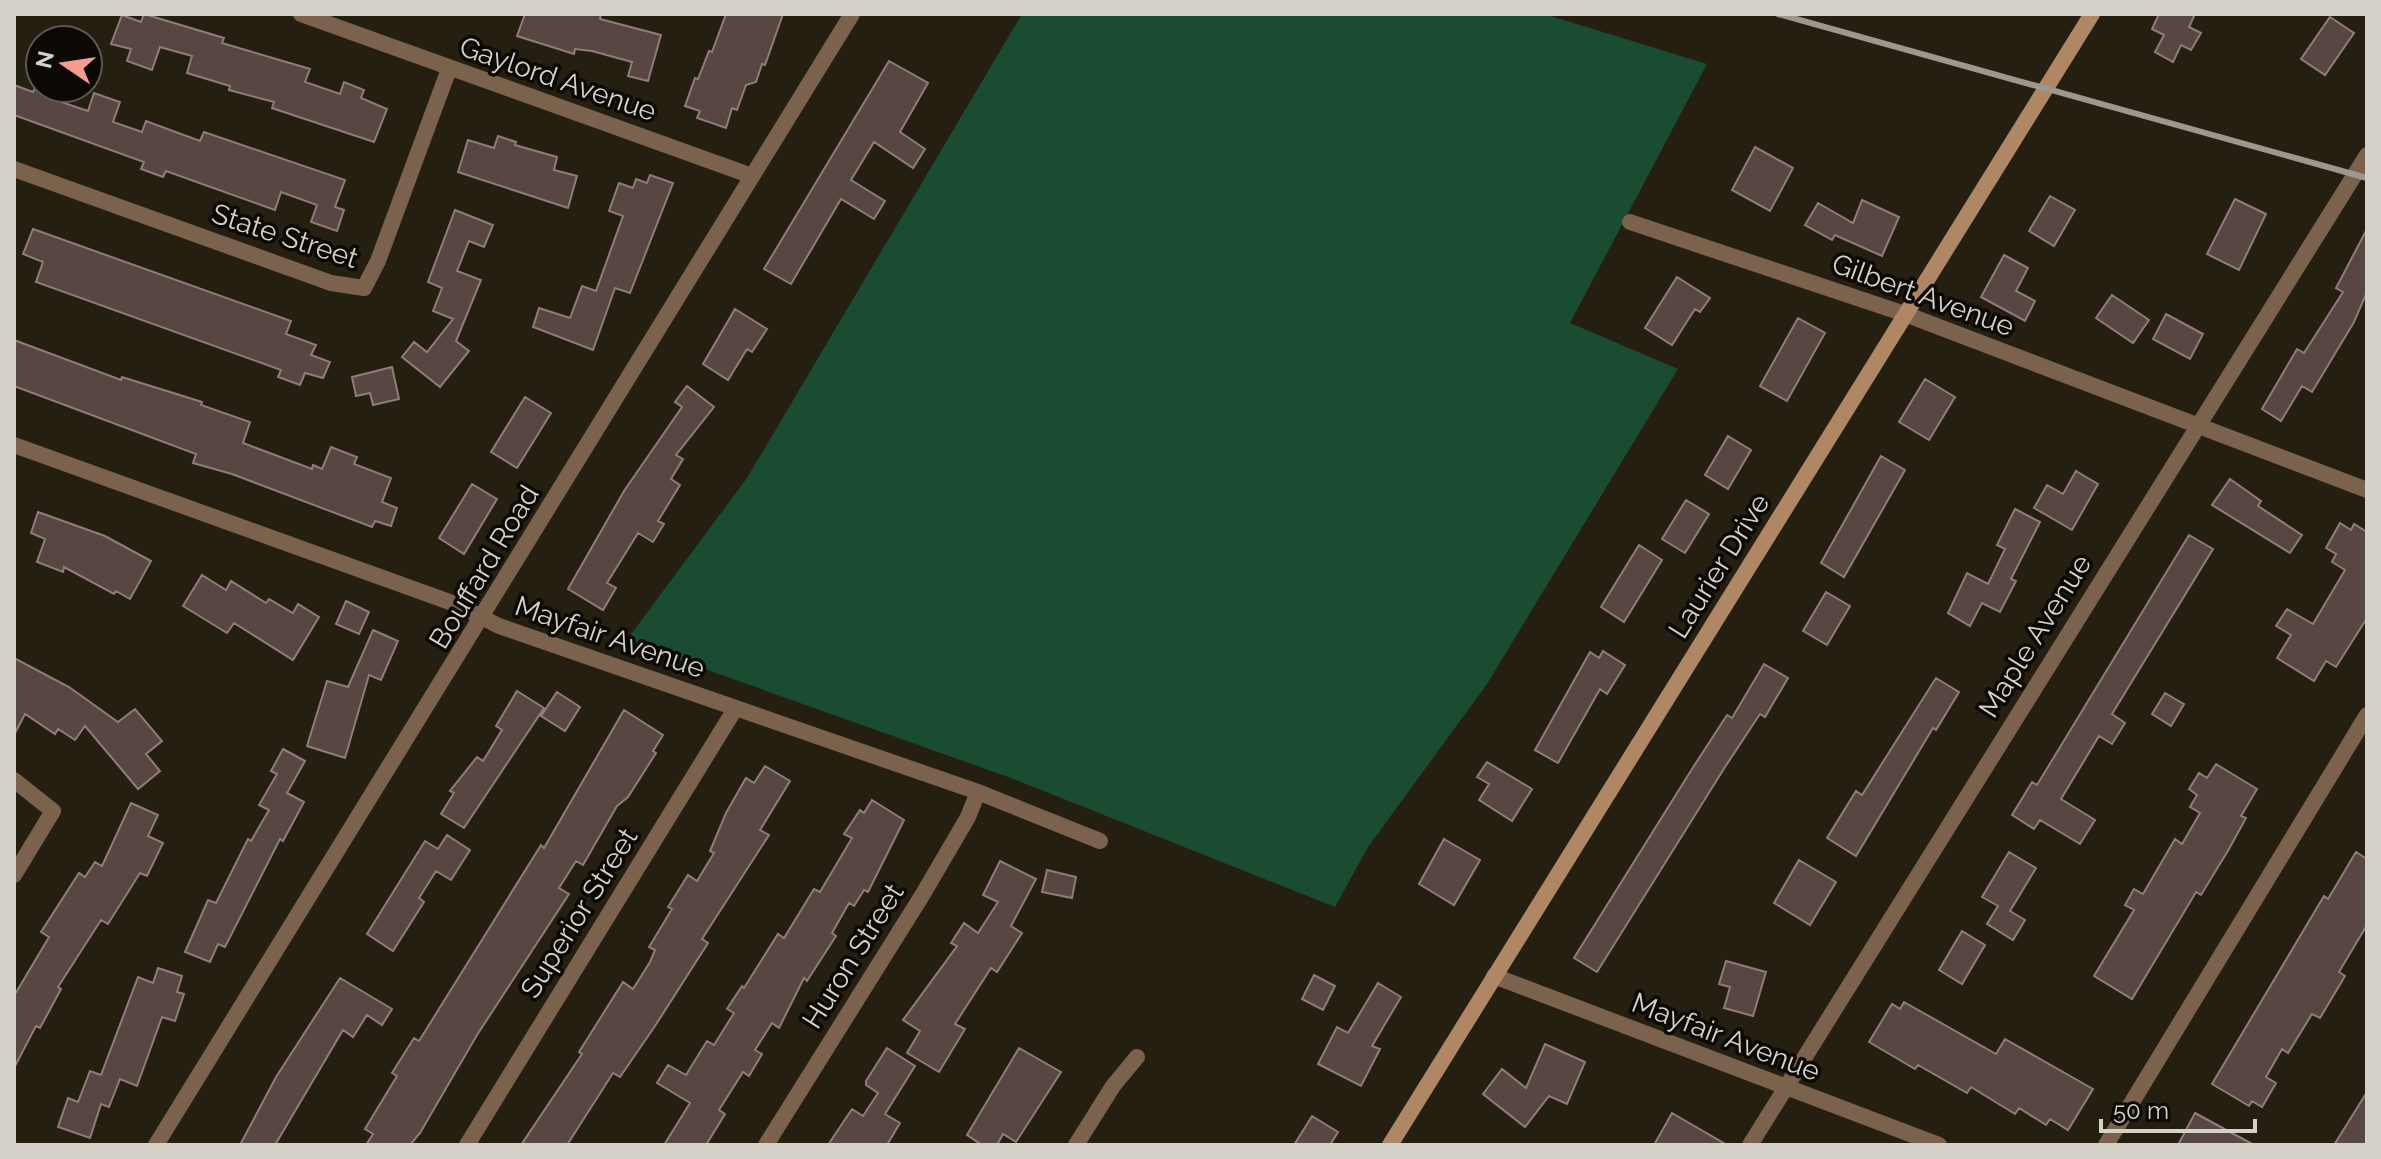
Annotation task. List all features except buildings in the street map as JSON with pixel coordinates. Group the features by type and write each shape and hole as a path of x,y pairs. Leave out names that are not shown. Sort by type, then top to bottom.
{"street":[{"name":"Gaylord Avenue","path":"301,14 752,176"},
{"name":"Bouffard Road","path":"156,1145 852,14"},
{"name":"Laurier Drive","path":"1390,1145 2092,14"},
{"name":"State Street","path":"14,169 331,283 352,289 364,288 378,261 449,69"},
{"name":"Maple Avenue","path":"1750,1145 2367,155"},
{"name":"Gilbert Avenue","path":"1630,222 1905,314 2367,490"},
{"name":"Mayfair Avenue","path":"14,445 458,605 483,618 735,709 978,792 1100,841"},
{"name":"Superior Street","path":"467,1145 735,709"},
{"path":"2106,1145 2367,715"},
{"path":"14,780 53,811 14,875"},
{"name":"Huron Street","path":"766,1145 923,894 978,792"},
{"name":"Mayfair Avenue","path":"1494,976 1939,1145"},
{"path":"1076,1145 1113,1086 1137,1057"}],"green space":[{"path":"1022,14 1544,14 1707,64 1570,323 1678,369 1487,684 1368,847 1335,907 1011,778 626,641 747,478"}],"railway":[{"path":"1778,14 2367,178"}]}
